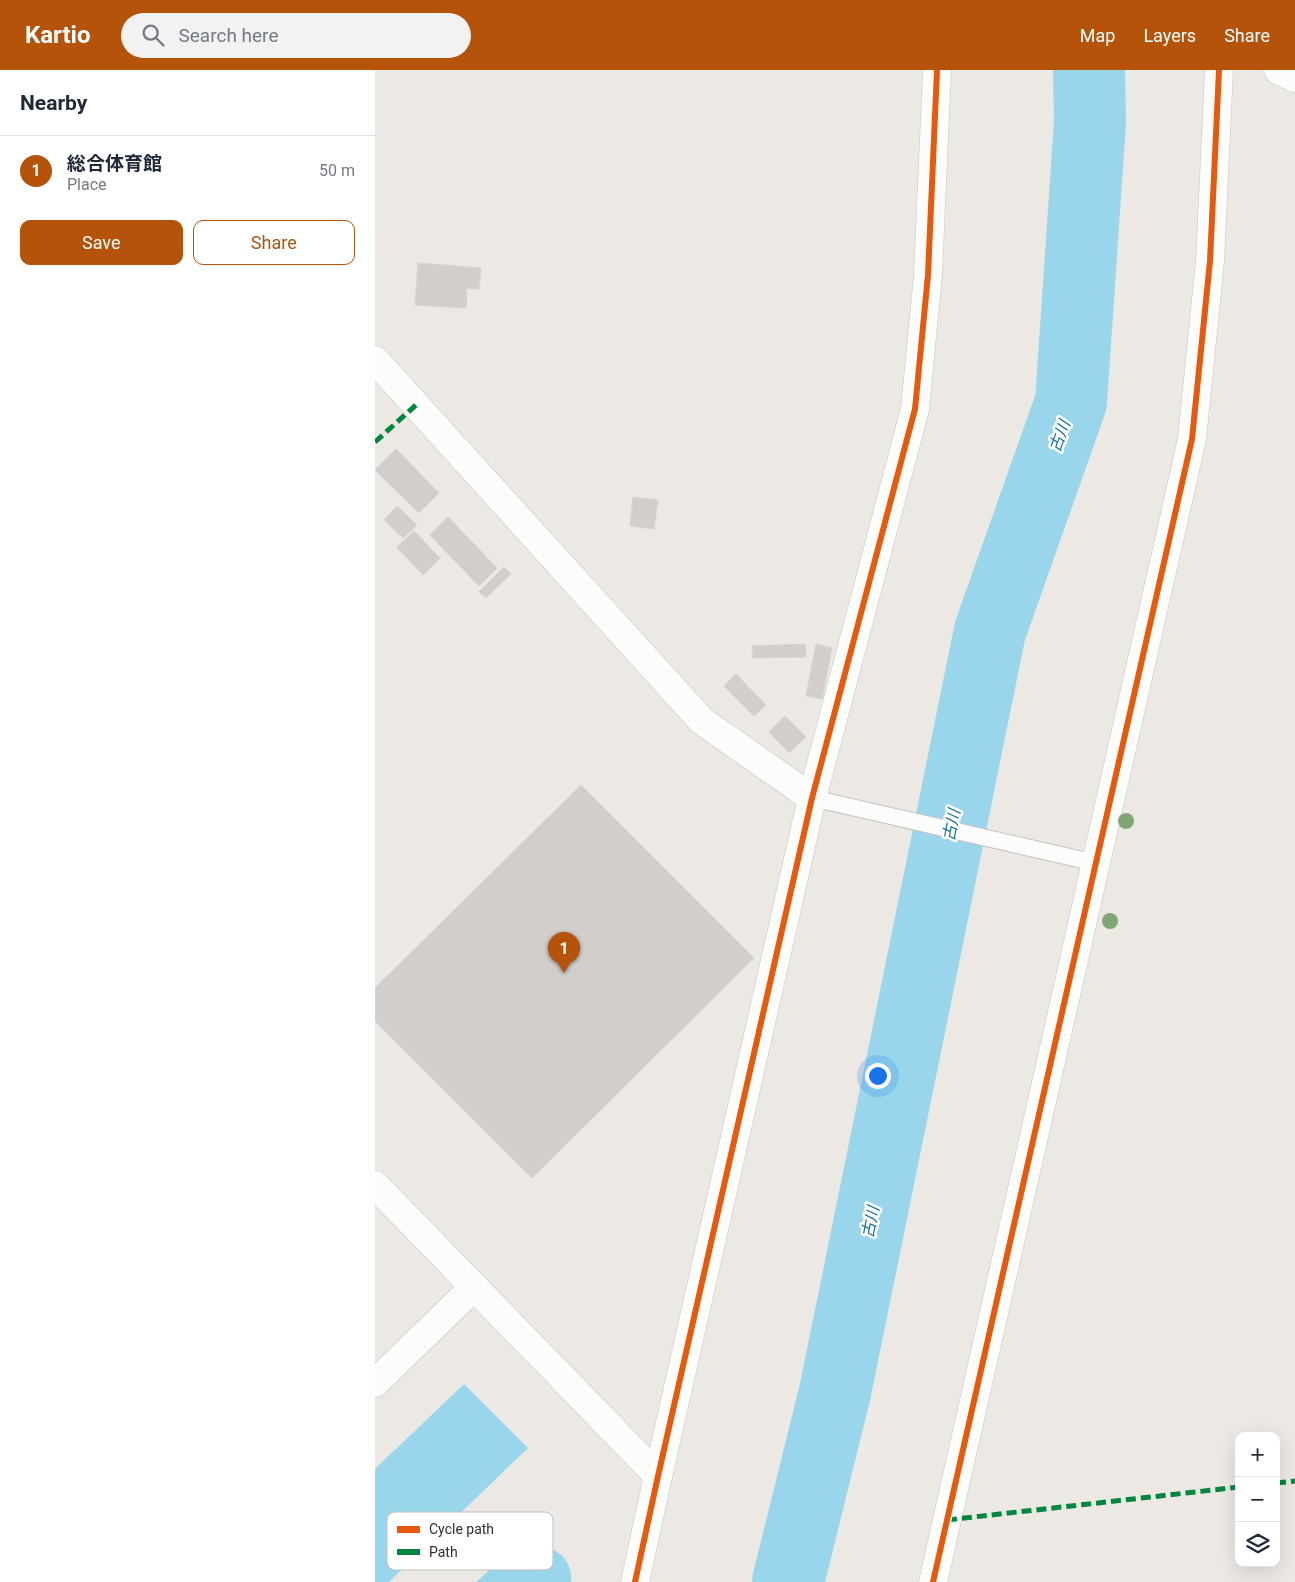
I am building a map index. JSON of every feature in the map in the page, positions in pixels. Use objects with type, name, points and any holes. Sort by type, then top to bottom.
[{"type":"street","points":[[635,1582],[812,798],[915,408],[928,275],[937,70]]},
{"type":"street","points":[[933,1582],[1092,862],[1192,439],[1210,261],[1219,70]]},
{"type":"street","points":[[1278,70],[1295,78]]},
{"type":"street","points":[[375,360],[702,721],[812,798]]},
{"type":"street","points":[[375,1185],[658,1476]]},
{"type":"street","points":[[375,1383],[474,1287]]},
{"type":"lane","points":[[812,798],[1092,862]]},
{"type":"water","points":[[464,1384],[528,1448],[462,1512],[387,1512],[387,1570],[401,1570],[389,1582],[375,1582],[375,1469]]},
{"type":"water","points":[[553,1550],[565,1560],[571,1574],[571,1582],[476,1582],[490,1570],[553,1570]]},
{"type":"building","points":[[418,263],[481,268],[479,289],[467,288],[466,308],[415,305]]},
{"type":"building","points":[[396,449],[439,493],[419,513],[375,470]]},
{"type":"building","points":[[633,497],[658,500],[654,529],[630,526]]},
{"type":"building","points":[[397,506],[417,525],[403,538],[384,520]]},
{"type":"building","points":[[448,517],[497,568],[479,586],[430,535]]},
{"type":"building","points":[[414,531],[440,558],[423,575],[397,547]]},
{"type":"building","points":[[504,567],[511,574],[486,598],[479,592]]},
{"type":"building","points":[[805,644],[806,657],[753,658],[752,646]]},
{"type":"building","points":[[816,644],[832,648],[822,699],[806,696]]},
{"type":"building","points":[[736,674],[766,705],[754,716],[724,686]]},
{"type":"building","points":[[785,716],[806,737],[789,753],[769,732]]},
{"type":"building","points":[[581,785],[754,958],[532,1178],[375,1021],[375,988]]},
{"type":"waterway","name":"古川","points":[[788,1582],[835,1392],[990,631],[1071,402],[1090,122],[1089,70]]},
{"type":"marked path","points":[[375,442],[416,405]]},
{"type":"marked path","points":[[1280,1483],[1295,1481]]},
{"type":"marked path","points":[[947,1520],[1235,1487]]},
{"type":"cycle path","points":[[635,1582],[812,798],[915,409],[928,275],[937,70]]},
{"type":"cycle path","points":[[933,1582],[1192,439],[1210,261],[1219,70]]},
{"type":"place","name":"総合体育館","points":[[564,973]]}]
